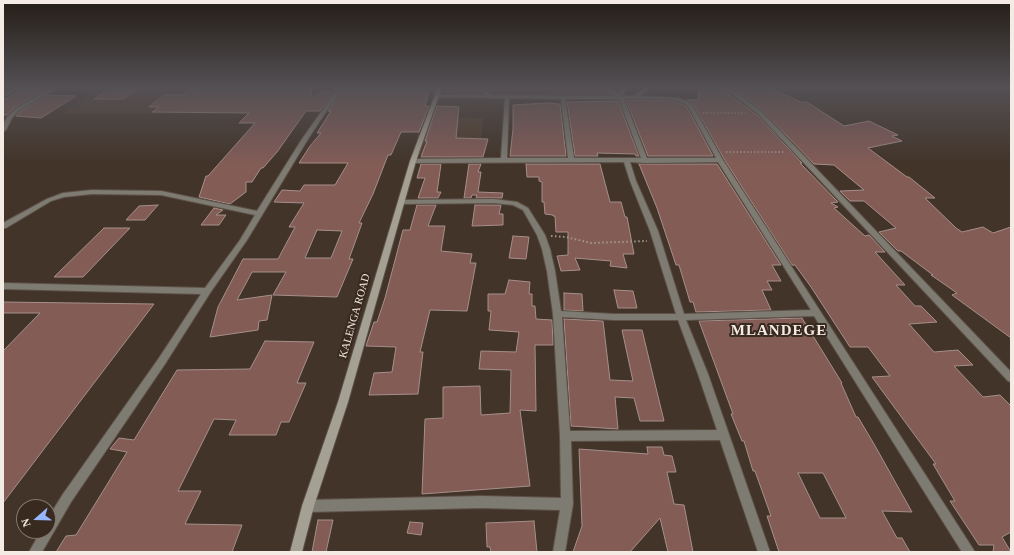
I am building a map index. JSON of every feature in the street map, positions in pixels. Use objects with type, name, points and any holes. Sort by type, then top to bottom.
[{"type":"main road","name":"KALENGA ROAD","points":[[296,552],[308,506],[343,402],[413,161],[431,113]]},
{"type":"street","points":[[3,118],[13,113]]},
{"type":"street","points":[[3,130],[13,113]]},
{"type":"street","points":[[56,517],[67,498],[243,240],[322,113]]},
{"type":"street","points":[[504,161],[506,113]]},
{"type":"street","points":[[565,113],[571,160]]},
{"type":"street","points":[[627,113],[645,161]]},
{"type":"street","points":[[694,113],[720,160],[969,552]]},
{"type":"street","points":[[760,113],[1011,378]]},
{"type":"street","points":[[413,161],[720,160]]},
{"type":"street","points":[[627,161],[633,181],[657,241],[681,316],[703,374],[764,552]]},
{"type":"street","points":[[3,226],[49,200],[63,195],[92,192],[162,193],[260,214]]},
{"type":"street","points":[[401,202],[515,202],[526,209],[541,235],[551,271],[557,314],[565,436],[567,504],[559,552]]},
{"type":"street","points":[[3,286],[207,291]]},
{"type":"street","points":[[557,314],[614,317],[816,313]]},
{"type":"street","points":[[565,436],[724,435]]},
{"type":"street","points":[[308,506],[481,502],[567,504]]},
{"type":"street","points":[[35,552],[43,539]]},
{"type":"path","points":[[694,113],[760,113]]},
{"type":"path","points":[[715,152],[797,152]]},
{"type":"path","points":[[541,235],[566,237],[590,243],[657,241]]},
{"type":"shaded area","points":[[64,113],[236,113],[236,113],[62,114]]},
{"type":"shaded area","points":[[423,117],[483,118],[480,155],[413,155]]},
{"type":"building","points":[[3,113],[9,113],[7,115],[3,115]]},
{"type":"building","points":[[19,113],[49,113],[41,118],[16,116]]},
{"type":"building","points":[[239,113],[305,113],[277,152],[263,168],[261,168],[252,182],[246,182],[246,192],[230,204],[199,197],[206,176],[208,176],[255,123],[239,123],[249,113]]},
{"type":"building","points":[[330,113],[426,113],[419,132],[401,132],[391,155],[388,155],[373,194],[359,223],[362,223],[349,259],[353,259],[337,297],[273,295],[286,272],[252,272],[237,300],[272,295],[267,320],[259,321],[258,330],[210,337],[218,307],[243,259],[278,259],[295,227],[289,227],[304,203],[274,202],[282,190],[300,191],[304,185],[335,185],[348,163],[299,163],[321,133],[317,133]],"holes":[[[317,230],[342,231],[331,258],[305,258]]]},
{"type":"building","points":[[435,113],[458,113],[456,138],[488,139],[483,157],[421,157],[427,141],[425,141]]},
{"type":"building","points":[[513,113],[561,113],[566,156],[510,156]]},
{"type":"building","points":[[569,113],[623,113],[639,156],[636,156],[635,154],[597,153],[598,156],[575,156]]},
{"type":"building","points":[[631,113],[690,113],[713,156],[648,156]]},
{"type":"building","points":[[698,113],[754,113],[838,202],[831,203],[838,207],[834,208],[865,236],[869,235],[885,252],[875,252],[905,285],[896,285],[915,306],[921,306],[937,322],[909,324],[934,352],[958,350],[973,365],[954,366],[983,397],[1000,395],[1011,406],[1011,532],[1002,537],[1011,552],[993,552],[994,545],[979,545],[950,501],[955,501],[933,464],[936,464],[872,377],[890,376],[868,347],[850,347],[811,287],[795,265],[792,265],[724,159]]},
{"type":"building","points":[[765,113],[824,113],[844,126],[869,121],[898,135],[892,136],[902,141],[868,148],[909,177],[935,198],[925,198],[956,228],[962,232],[983,227],[993,233],[1011,227],[1011,338],[952,295],[957,293],[901,251],[898,251],[879,232],[896,228],[864,201],[850,201],[840,191],[864,190],[834,165],[814,164]]},
{"type":"building","points":[[421,164],[441,164],[437,192],[441,192],[438,198],[418,198],[425,178],[417,178]]},
{"type":"building","points":[[469,164],[481,164],[478,172],[481,172],[478,192],[503,193],[502,198],[476,198],[477,195],[472,195],[471,198],[464,198]]},
{"type":"building","points":[[526,164],[600,164],[610,202],[621,202],[625,217],[627,217],[634,254],[623,254],[627,268],[610,266],[611,261],[575,258],[580,270],[561,271],[557,256],[568,255],[568,232],[556,232],[555,216],[545,214],[544,202],[542,202],[542,182],[539,181],[539,177],[527,177]]},
{"type":"building","points":[[639,164],[717,164],[781,265],[772,265],[781,281],[767,281],[772,290],[762,290],[771,310],[696,312],[693,302],[690,302],[679,265],[676,265],[657,208]]},
{"type":"building","points":[[158,205],[145,220],[126,220],[139,206]]},
{"type":"building","points":[[417,205],[436,205],[428,226],[445,226],[441,251],[472,254],[470,263],[476,263],[467,311],[430,310],[420,352],[423,352],[418,394],[369,395],[374,373],[392,372],[396,347],[366,346],[374,322],[377,322],[385,298],[403,230],[410,230]]},
{"type":"building","points":[[475,205],[501,205],[499,214],[503,214],[503,225],[472,226]]},
{"type":"building","points":[[214,208],[223,210],[216,215],[226,215],[219,225],[201,225]]},
{"type":"building","points":[[104,228],[130,228],[83,277],[54,277]]},
{"type":"building","points":[[513,236],[529,237],[526,259],[509,258]]},
{"type":"building","points":[[509,280],[530,282],[529,294],[532,294],[532,306],[535,306],[536,319],[552,320],[553,345],[535,345],[536,411],[520,410],[530,486],[422,494],[425,419],[443,418],[443,387],[480,386],[481,415],[510,413],[511,370],[479,369],[481,351],[516,352],[519,332],[489,330],[491,311],[488,311],[488,294],[505,294]]},
{"type":"building","points":[[614,290],[633,291],[637,308],[618,308]]},
{"type":"building","points":[[564,293],[582,294],[583,311],[564,310]]},
{"type":"building","points":[[3,302],[154,304],[3,503],[3,351],[40,313],[3,313]]},
{"type":"building","points":[[802,318],[842,383],[856,417],[858,417],[874,444],[912,512],[882,511],[897,538],[902,538],[910,552],[779,552],[767,516],[771,516],[755,471],[753,471],[744,441],[742,441],[731,414],[733,414],[699,321]],"holes":[[[798,473],[823,473],[846,518],[820,518]]]},
{"type":"building","points":[[564,319],[603,321],[610,380],[633,381],[622,330],[642,330],[664,421],[640,421],[634,398],[615,397],[618,429],[571,426]]},
{"type":"building","points":[[265,341],[314,342],[297,383],[306,383],[289,422],[281,422],[276,435],[229,435],[236,420],[214,419],[178,491],[201,491],[185,524],[242,525],[232,552],[56,552],[66,536],[76,535],[127,452],[110,449],[119,438],[134,440],[177,370],[250,369]]},
{"type":"building","points":[[647,447],[662,447],[664,455],[672,456],[676,472],[667,472],[674,504],[684,505],[693,552],[668,552],[660,518],[630,552],[573,552],[582,526],[579,449],[648,454]]},
{"type":"building","points":[[318,520],[333,520],[326,552],[312,552]]},
{"type":"building","points":[[534,521],[537,552],[491,552],[490,547],[487,547],[486,523]]},
{"type":"building","points":[[410,522],[423,523],[421,535],[407,533]]},
{"type":"district","name":"MLANDEGE","points":[[779,331]]}]
